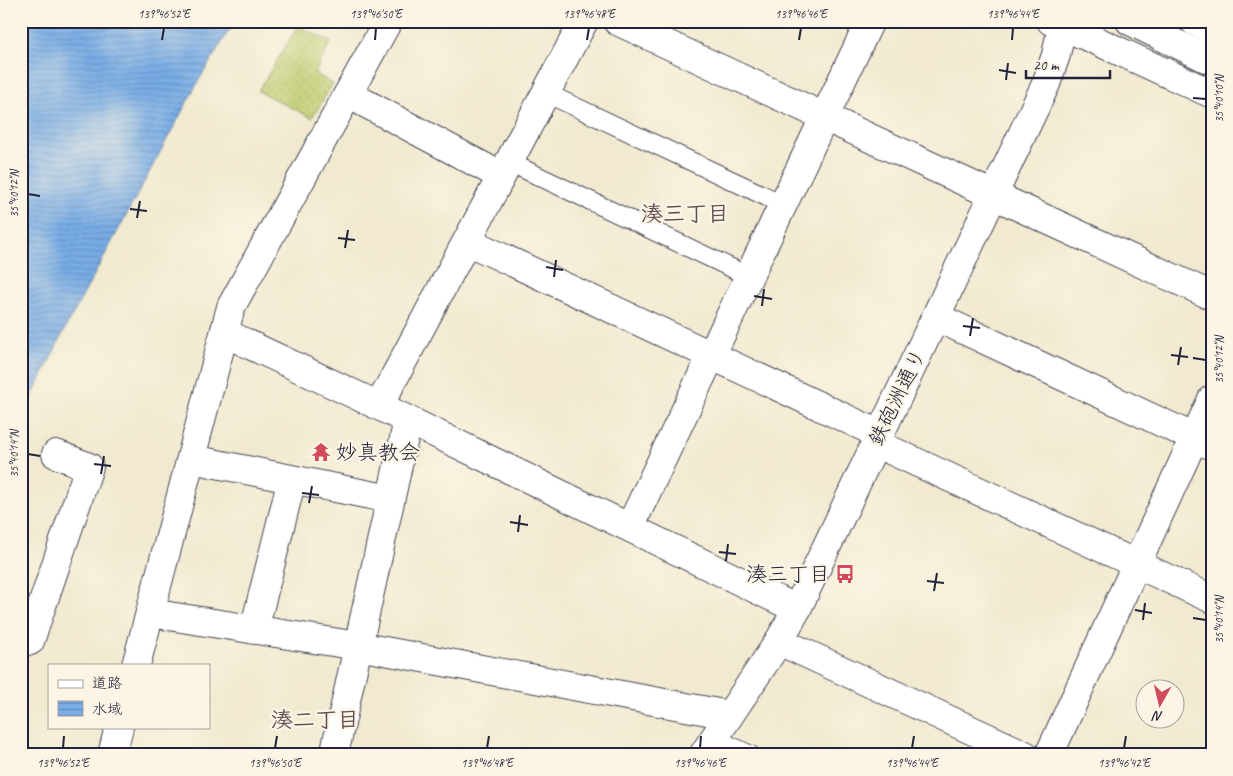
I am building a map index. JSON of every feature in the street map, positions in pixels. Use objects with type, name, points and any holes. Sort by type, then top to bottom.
[{"type":"street","points":[[136,664],[231,307],[388,21]]},
{"type":"street","points":[[379,406],[584,21]]},
{"type":"street","points":[[617,21],[1212,296]]},
{"type":"street","points":[[630,527],[870,21]]},
{"type":"street","points":[[1130,21],[1212,61]]},
{"type":"street","points":[[1194,21],[1212,30]]},
{"type":"street","points":[[1058,22],[1212,94]]},
{"type":"street","name":"鉄砲洲通り","points":[[709,746],[779,641],[797,609],[1046,84],[1056,55],[1058,22]]},
{"type":"street","points":[[348,94],[505,169]]},
{"type":"street","points":[[467,240],[711,355],[877,438],[1212,599]]},
{"type":"street","points":[[936,317],[1203,441]]},
{"type":"street","points":[[225,333],[797,609]]},
{"type":"street","points":[[1049,755],[1136,564],[1203,441],[1212,398]]},
{"type":"street","points":[[334,755],[408,420]]},
{"type":"street","points":[[21,638],[30,641],[89,467],[56,454]]},
{"type":"street","points":[[192,458],[390,499]]},
{"type":"street","points":[[254,630],[292,479]]},
{"type":"street","points":[[150,613],[358,646],[729,715]]},
{"type":"street","points":[[779,641],[1025,755]]},
{"type":"street","points":[[112,755],[119,728]]},
{"type":"lane","points":[[546,93],[782,204]]},
{"type":"lane","points":[[505,169],[748,276]]},
{"type":"lane","points":[[709,746],[751,755]]},
{"type":"green space","points":[[298,26],[331,42],[315,73],[333,84],[312,118],[258,91]]},
{"type":"water","points":[[21,21],[235,21],[199,80],[65,329],[21,419]]},
{"type":"place","name":"妙真教会","points":[[321,452]]},
{"type":"place","name":"湊三丁目","points":[[845,574]]},
{"type":"district","name":"湊三丁目","points":[[685,213]]},
{"type":"district","name":"湊二丁目","points":[[315,719]]}]
